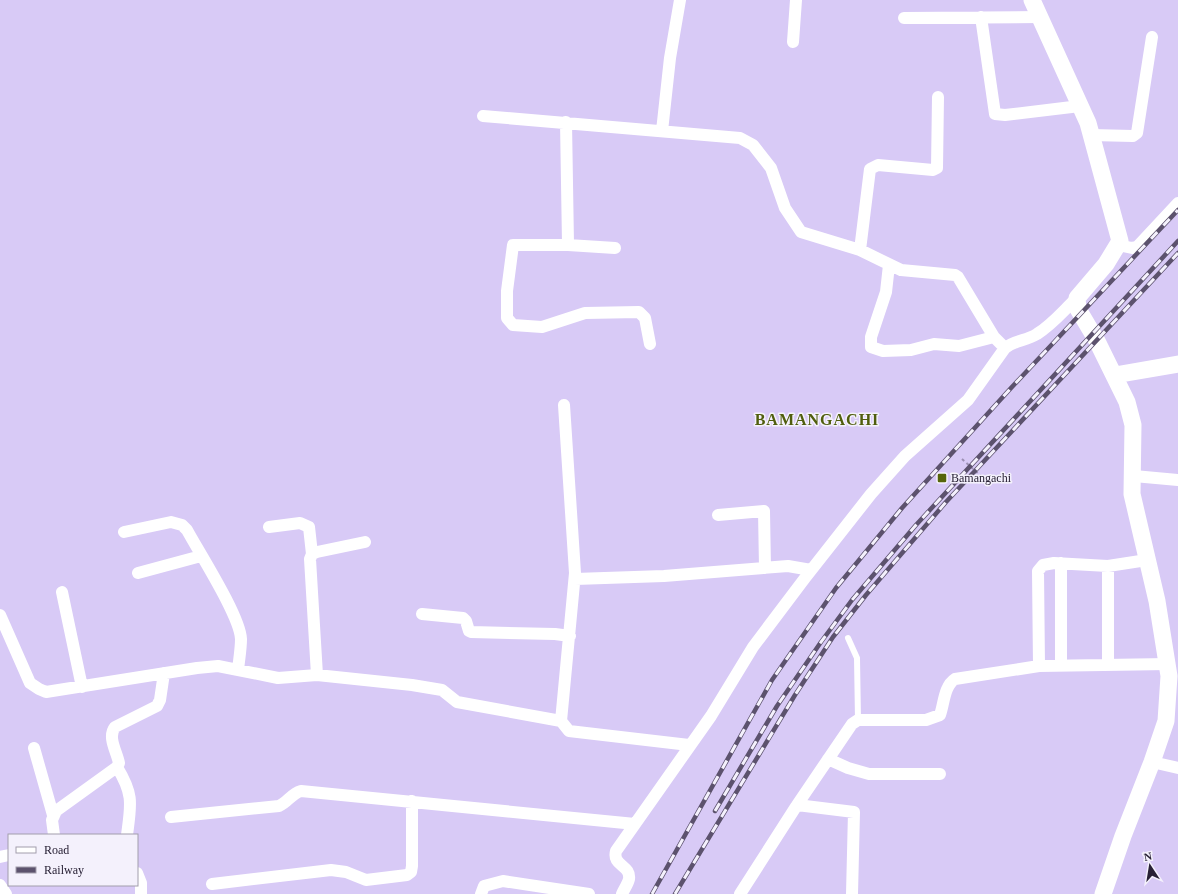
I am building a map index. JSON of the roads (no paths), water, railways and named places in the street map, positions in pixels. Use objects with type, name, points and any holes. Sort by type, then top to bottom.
[{"type":"street","points":[[662,131],[670,58],[680,0]]},
{"type":"street","points":[[793,42],[796,0]]},
{"type":"street","points":[[622,894],[629,880],[626,869],[619,864],[615,856],[616,851],[711,716],[753,646],[871,494],[905,456],[968,400],[1005,348],[1012,343],[1029,338],[1042,331],[1077,298],[1106,264],[1120,241],[1091,135],[1080,106],[1032,0]]},
{"type":"street","points":[[982,17],[995,114],[1005,115],[1080,106]]},
{"type":"street","points":[[904,18],[1039,17]]},
{"type":"street","points":[[1091,135],[1133,136],[1137,133],[1152,37]]},
{"type":"street","points":[[860,250],[870,169],[878,165],[933,170],[936,168],[938,97]]},
{"type":"street","points":[[483,116],[732,136],[748,141],[771,168],[785,208],[801,232],[860,250],[901,270],[955,275],[994,337],[1005,348]]},
{"type":"street","points":[[566,122],[568,245]]},
{"type":"street","points":[[1118,245],[1132,248],[1137,247],[1178,203]]},
{"type":"street","points":[[615,248],[568,245],[513,245],[507,291],[507,318],[513,325],[542,327],[585,313],[634,311],[639,312],[645,318],[650,344]]},
{"type":"street","points":[[890,265],[886,292],[871,337],[871,347],[883,352],[912,350],[934,344],[960,346],[994,337]]},
{"type":"street","points":[[1077,298],[1078,310],[1115,375],[1127,402],[1133,426],[1134,476],[1132,494],[1157,601],[1168,664],[1166,721],[1152,762],[1122,836],[1103,894]]},
{"type":"street","points":[[1115,375],[1178,364]]},
{"type":"street","points":[[564,405],[575,578],[561,721],[569,731],[690,745]]},
{"type":"street","points":[[1134,476],[1178,480]]},
{"type":"street","points":[[718,515],[764,511],[765,568]]},
{"type":"street","points":[[124,532],[176,523],[187,530],[232,613],[239,630],[241,640],[238,670]]},
{"type":"street","points":[[269,527],[300,523],[309,527],[312,554],[310,558],[317,675]]},
{"type":"street","points":[[312,554],[365,542]]},
{"type":"street","points":[[138,573],[201,556]]},
{"type":"street","points":[[1039,666],[1038,572],[1043,565],[1061,563],[1108,566],[1147,560]]},
{"type":"street","points":[[1061,563],[1061,665]]},
{"type":"street","points":[[575,578],[664,576],[788,566],[811,570]]},
{"type":"street","points":[[1108,566],[1108,664]]},
{"type":"street","points":[[62,592],[82,687]]},
{"type":"street","points":[[422,614],[462,618],[466,621],[467,629],[472,632],[555,634],[570,636]]},
{"type":"street","points":[[0,615],[30,683],[39,690],[46,692],[218,666],[255,675],[278,678],[317,675],[440,690],[446,692],[457,702],[561,721]]},
{"type":"street","points":[[740,894],[796,805],[852,724],[858,720],[926,720],[936,718],[940,715],[950,682],[955,679],[1039,666],[1168,664]]},
{"type":"street","points":[[127,834],[130,797],[127,783],[118,767],[119,763],[111,737],[111,731],[115,727],[157,706],[160,700],[164,673]]},
{"type":"street","points":[[34,748],[53,815],[52,820],[54,834]]},
{"type":"street","points":[[828,759],[848,768],[869,774],[940,774]]},
{"type":"street","points":[[1152,762],[1178,768]]},
{"type":"street","points":[[53,815],[118,767]]},
{"type":"street","points":[[171,817],[279,806],[284,804],[294,793],[301,791],[634,824]]},
{"type":"street","points":[[212,884],[331,870],[346,872],[366,880],[407,875],[412,866],[412,801]]},
{"type":"street","points":[[796,805],[854,812],[852,894]]},
{"type":"street","points":[[138,876],[141,883],[141,894]]},
{"type":"street","points":[[481,894],[484,886],[503,881],[589,894]]},
{"type":"street","points":[[0,885],[6,894]]},
{"type":"lane","points":[[848,638],[857,658],[858,720]]},
{"type":"railway","points":[[652,894],[772,680],[836,588],[902,508],[1011,388],[1178,210]]},
{"type":"railway","points":[[715,811],[777,706],[852,600],[916,525],[1178,241]]},
{"type":"railway","points":[[675,894],[795,695],[833,637],[866,595],[946,502],[1178,253]]},
{"type":"place","name":"Bamangachi","points":[[942,478]]},
{"type":"district","name":"BAMANGACHI","points":[[817,419]]}]
